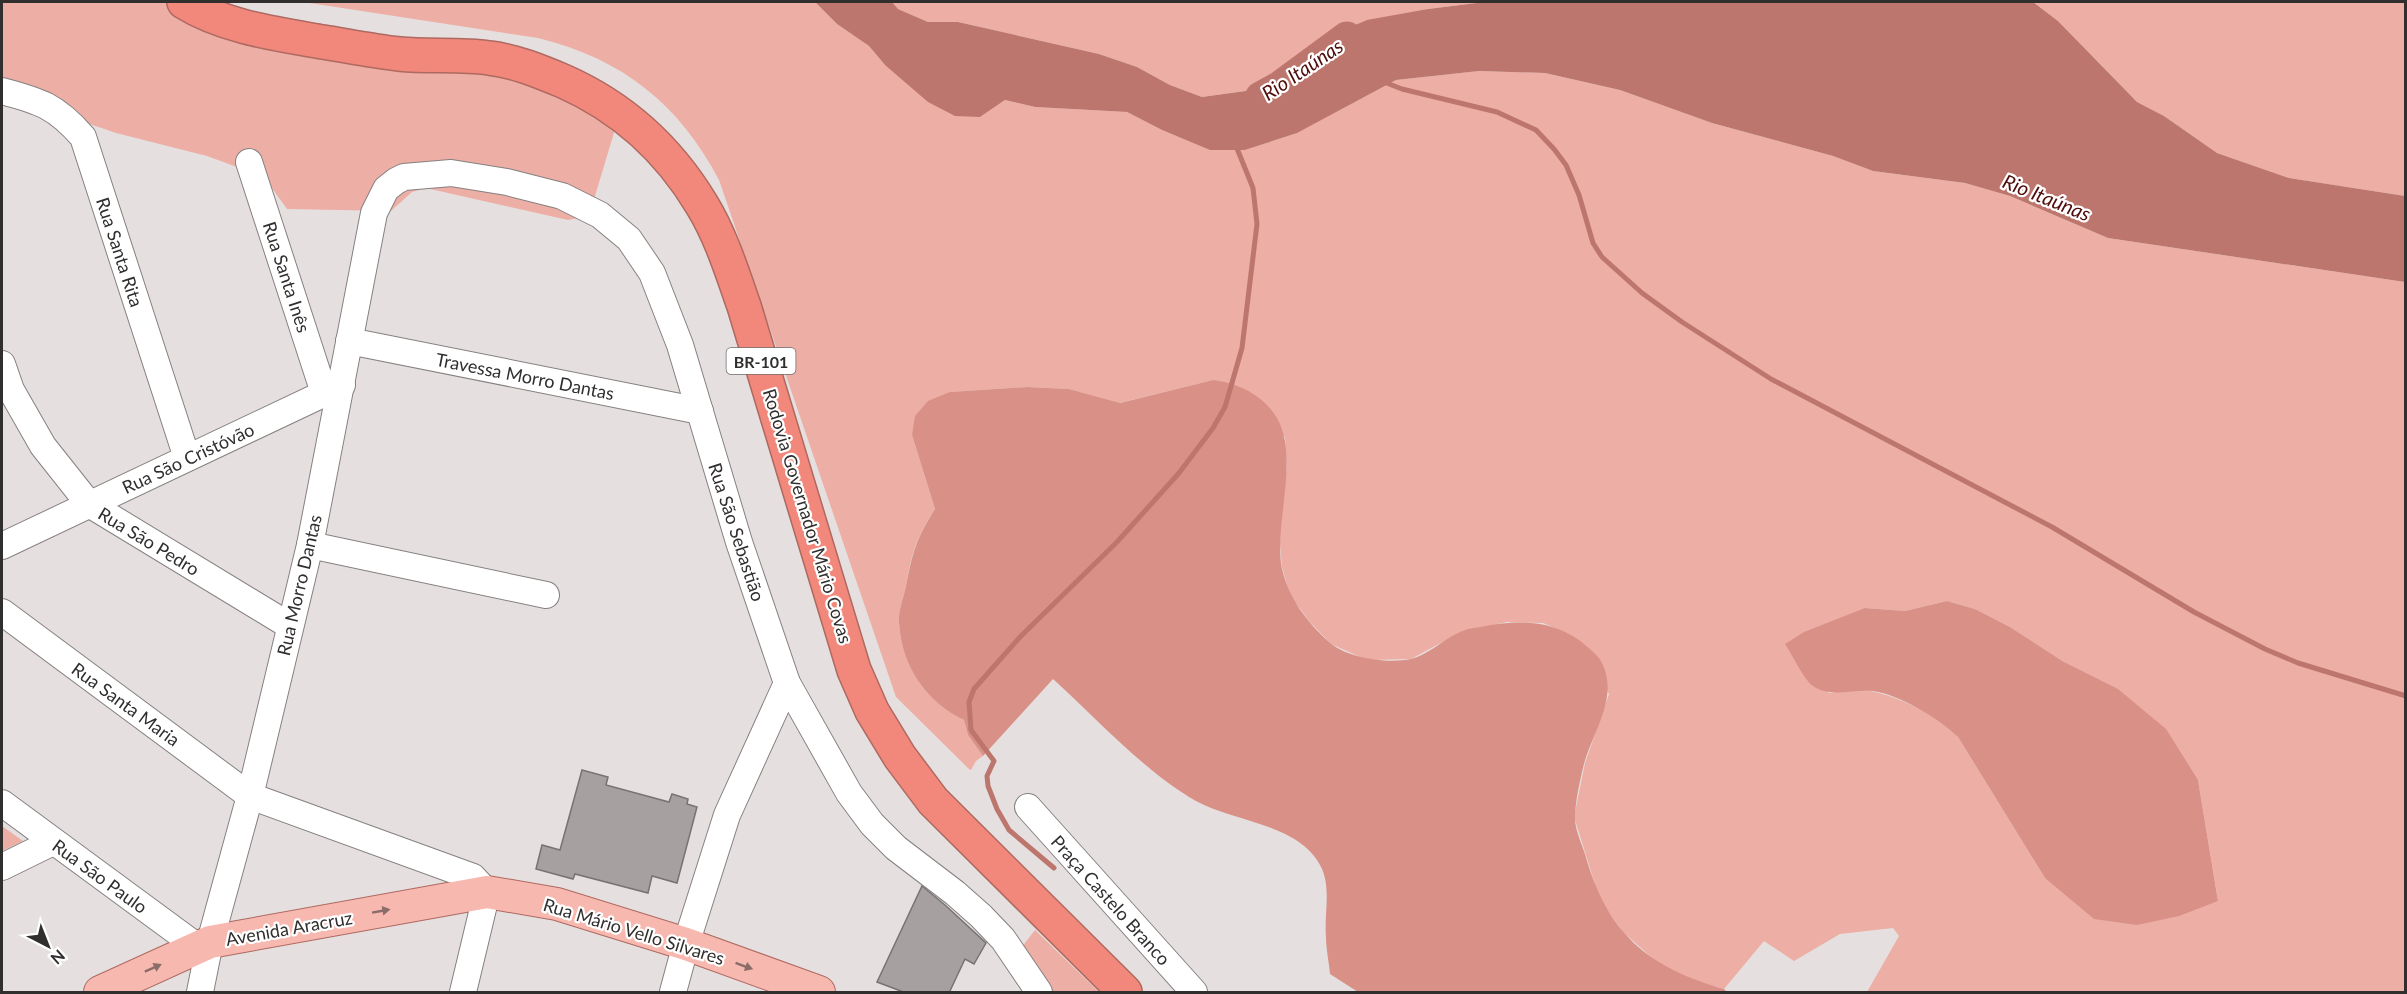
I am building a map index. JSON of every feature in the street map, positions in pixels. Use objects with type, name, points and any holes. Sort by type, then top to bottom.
[{"type":"highway","name":"Rodovia Governador Mário Covas","points":[[184,2],[238,25],[288,36],[400,54],[490,58],[534,68],[592,94],[634,124],[674,164],[703,207],[725,253],[744,306],[854,670],[872,711],[900,757],[933,801],[1125,993]]},
{"type":"main road","name":"Rua Mário Vello Silvares","points":[[487,892],[557,904],[686,944],[819,993]]},
{"type":"main road","name":"Avenida Aracruz","points":[[100,993],[204,945],[487,892]]},
{"type":"street","name":"Rua Santa Rita","points":[[2,91],[40,101],[53,108],[83,137],[187,458]]},
{"type":"street","name":"Rua Santa Inês","points":[[249,162],[333,389]]},
{"type":"street","name":"Rua São Sebastião","points":[[396,181],[404,177],[451,173],[507,182],[562,196],[600,215],[629,239],[652,273],[680,345],[739,543],[787,683],[849,793],[872,824],[896,848],[956,893],[1004,939],[1039,993]]},
{"type":"street","name":"Rua Morro Dantas","points":[[200,993],[204,945],[249,796],[310,545],[333,389],[349,341],[374,213],[386,189],[396,181]]},
{"type":"street","name":"Travessa Morro Dantas","points":[[349,341],[700,411]]},
{"type":"street","name":"Rua São Pedro","points":[[2,364],[11,390],[43,446],[89,504],[290,626]]},
{"type":"street","name":"Rua São Cristóvão","points":[[2,546],[333,389]]},
{"type":"street","points":[[310,545],[546,595]]},
{"type":"street","name":"Rua Santa Maria","points":[[2,612],[249,796]]},
{"type":"street","points":[[673,993],[686,944],[727,816],[787,683]]},
{"type":"street","name":"Rua Mário Vello Silvares","points":[[249,796],[473,877],[487,892]]},
{"type":"street","name":"Rua São Paulo","points":[[2,803],[53,842],[204,945]]},
{"type":"street","name":"Praça Castelo Branco","points":[[1028,807],[1194,993]]},
{"type":"street","points":[[2,867],[53,842]]},
{"type":"street","points":[[463,993],[487,892]]},
{"type":"shaded area","points":[[2,2],[171,2],[464,63],[563,87],[616,126],[589,216],[568,220],[426,188],[412,192],[391,211],[287,209],[264,177],[207,156],[116,133],[2,94]]},
{"type":"shaded area","points":[[303,2],[815,2],[837,24],[869,46],[885,65],[980,117],[1005,100],[1035,107],[1127,112],[1162,130],[1211,150],[1245,150],[1296,133],[1396,80],[1479,71],[1545,73],[1620,90],[1712,123],[1833,156],[1873,171],[1965,183],[2010,196],[2108,238],[2405,282],[2405,992],[1867,992],[1899,936],[1893,928],[1840,934],[1794,961],[1764,941],[1724,989],[1694,981],[1660,965],[1623,932],[1600,900],[1574,817],[1585,763],[1609,694],[1569,634],[1543,623],[1507,622],[1463,631],[1411,659],[1367,660],[1331,644],[1309,621],[1290,595],[1282,567],[1279,533],[1287,465],[1285,437],[1213,380],[1119,403],[1069,389],[1027,387],[950,392],[912,435],[935,509],[923,528],[913,554],[899,613],[901,638],[910,667],[918,680],[938,703],[964,720],[968,735],[983,756],[976,761],[971,770],[969,769],[896,697],[719,180],[686,129],[667,107],[645,88],[597,58],[538,38]],"holes":[[[1947,601],[1975,609],[2010,627],[2064,662],[2198,780],[2218,900],[2045,878],[1958,737],[1949,729],[1919,709],[1886,695],[1863,690],[1828,693],[1865,608],[1905,611]]]},
{"type":"shaded area","points":[[892,2],[1485,2],[1428,9],[1330,36],[1305,70],[1253,90],[1202,97],[1170,85],[1137,67],[1099,54],[958,22],[928,22],[898,9]]},
{"type":"shaded area","points":[[2033,2],[2405,2],[2405,196],[2289,178],[2217,153],[2164,116],[2137,102],[2058,21]]},
{"type":"shaded area","points":[[1213,380],[1249,391],[1267,405],[1279,421],[1285,440],[1287,461],[1280,549],[1282,569],[1289,590],[1299,608],[1336,647],[1345,652],[1379,660],[1411,659],[1466,630],[1497,624],[1534,623],[1568,633],[1599,658],[1606,674],[1608,687],[1603,713],[1584,764],[1575,815],[1577,829],[1594,882],[1618,926],[1634,943],[1673,970],[1727,992],[1358,992],[1330,974],[1326,942],[1325,877],[1312,854],[1299,842],[1266,826],[1212,808],[1177,789],[1140,760],[1053,679],[983,756],[968,735],[964,720],[938,703],[927,692],[910,667],[901,638],[899,617],[916,546],[935,509],[912,435],[915,416],[928,401],[950,392],[1027,387],[1069,389],[1120,403]]},
{"type":"shaded area","points":[[1947,601],[1975,609],[2010,627],[2064,662],[2118,689],[2166,729],[2198,780],[2218,901],[2179,916],[2137,925],[2094,919],[2045,878],[1958,737],[1929,715],[1884,693],[1820,690],[1806,678],[1785,644],[1804,632],[1865,608],[1905,611]]},
{"type":"shaded area","points":[[2,826],[23,841],[2,851]]},
{"type":"shaded area","points":[[1035,930],[1099,992],[1049,992],[1021,948]]},
{"type":"water","points":[[815,2],[892,2],[898,9],[928,22],[958,22],[1099,54],[1137,67],[1170,85],[1202,97],[1253,90],[1305,70],[1330,36],[1367,20],[1485,2],[2033,2],[2058,21],[2137,102],[2164,116],[2217,153],[2289,178],[2405,196],[2405,282],[2108,238],[2010,196],[1965,183],[1873,171],[1833,156],[1712,123],[1620,90],[1545,73],[1479,71],[1396,80],[1297,133],[1245,150],[1210,150],[1127,112],[1035,107],[1005,100],[980,117],[955,116],[928,102],[885,65],[869,46],[837,24]]},
{"type":"building","points":[[582,770],[608,777],[606,785],[669,802],[672,794],[688,799],[687,804],[697,807],[677,883],[652,876],[648,893],[575,874],[573,879],[536,869],[542,845],[560,850]]},
{"type":"building","points":[[922,886],[986,943],[974,964],[965,959],[949,993],[906,993],[877,982]]},
{"type":"waterway","name":"Rio Itaúnas","points":[[1261,98],[1279,88],[1347,38]]},
{"type":"waterway","points":[[1384,82],[1402,89],[1497,112],[1536,130],[1566,165],[1579,195],[1593,243],[1602,257],[1642,293],[1682,322],[1771,379],[2052,527],[2194,612],[2265,649],[2298,663],[2406,696]]},
{"type":"waterway","points":[[1054,868],[1009,830],[997,809],[988,786],[987,776],[994,761],[971,730],[969,702],[974,689],[1020,637],[1117,542],[1179,473],[1213,428],[1225,407],[1242,348],[1257,224],[1253,188],[1236,146]]}]
